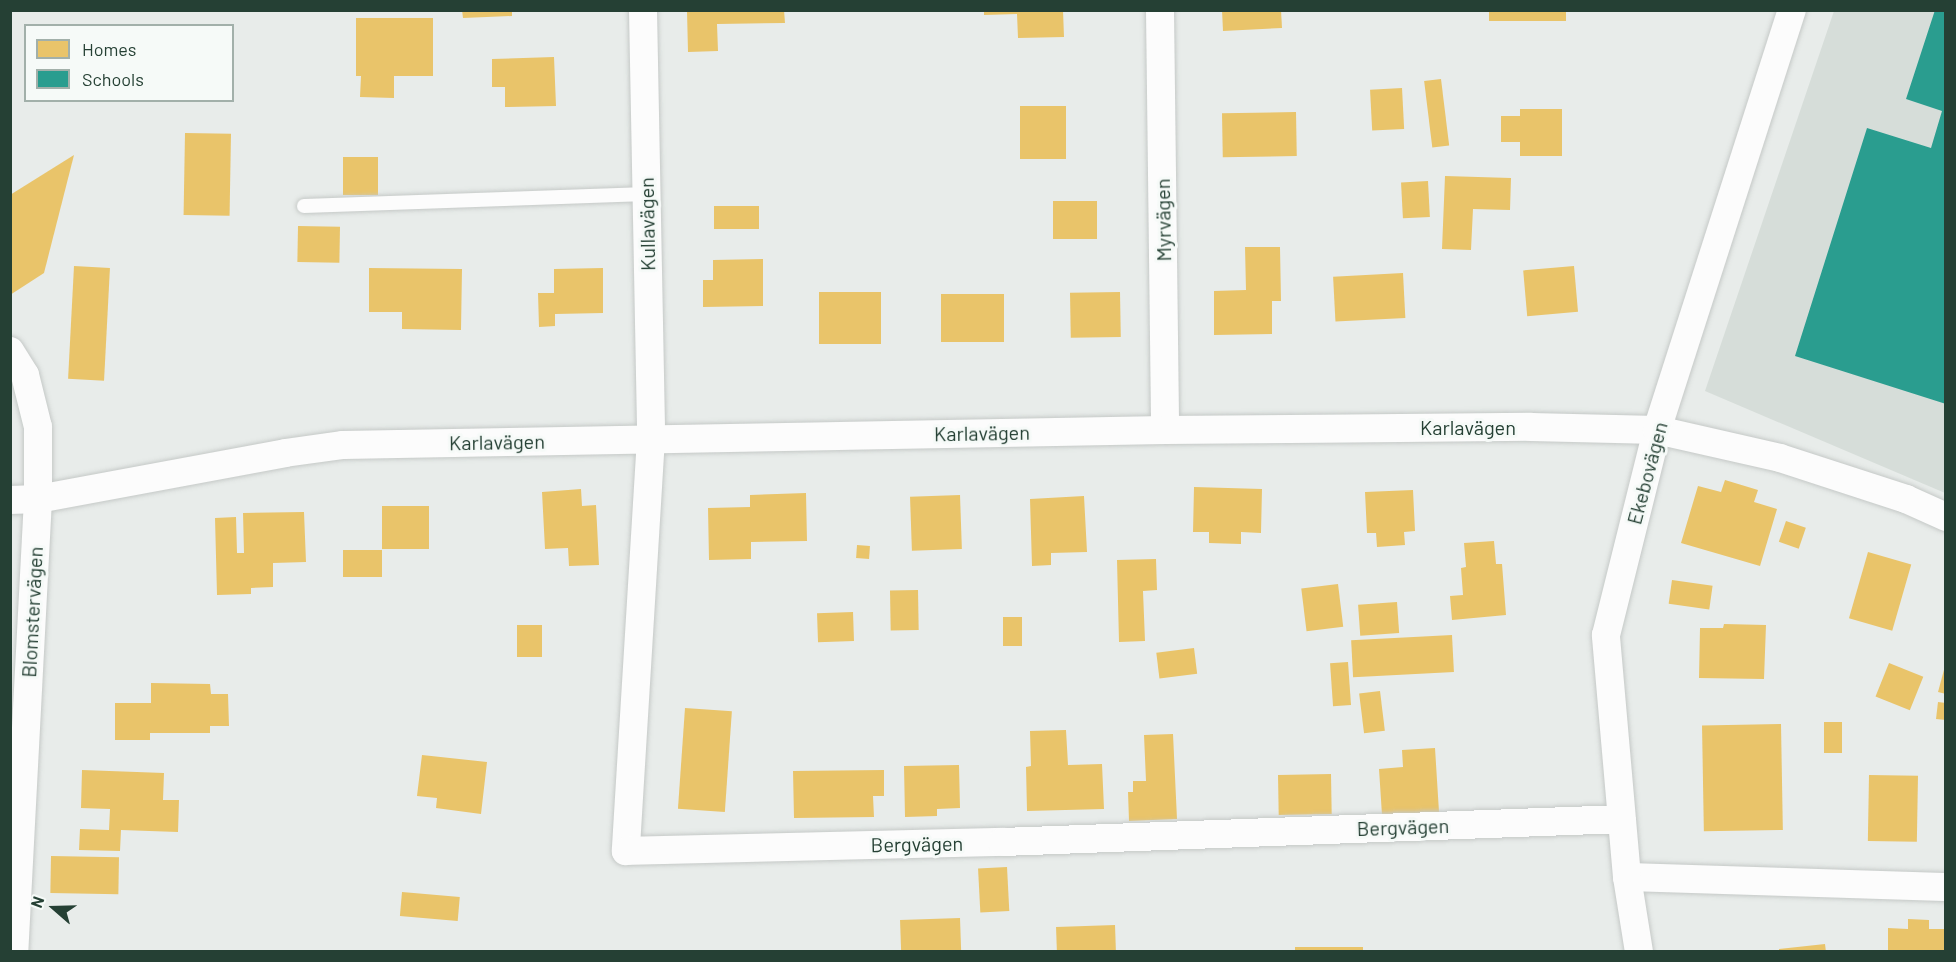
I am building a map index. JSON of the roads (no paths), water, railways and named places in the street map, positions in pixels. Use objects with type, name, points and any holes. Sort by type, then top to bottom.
[{"type":"street","name":"Kullavägen","points":[[643,10],[651,438]]},
{"type":"street","name":"Myrvägen","points":[[1161,10],[1165,430]]},
{"type":"street","name":"Ekebovägen","points":[[1639,951],[1627,877],[1606,635],[1657,430],[1792,10]]},
{"type":"street","name":"Blomstervägen","points":[[10,351],[25,375],[38,427],[24,500],[13,950]]},
{"type":"street","name":"Karlavägen","points":[[24,500],[285,453],[343,445],[1165,430],[1531,427],[1657,430],[1780,458],[1906,499],[1946,517]]},
{"type":"street","name":"Bergvägen","points":[[651,438],[626,851],[1002,843],[1622,819]]},
{"type":"street","points":[[1627,877],[1946,887]]},
{"type":"lane","points":[[304,206],[646,194]]}]
